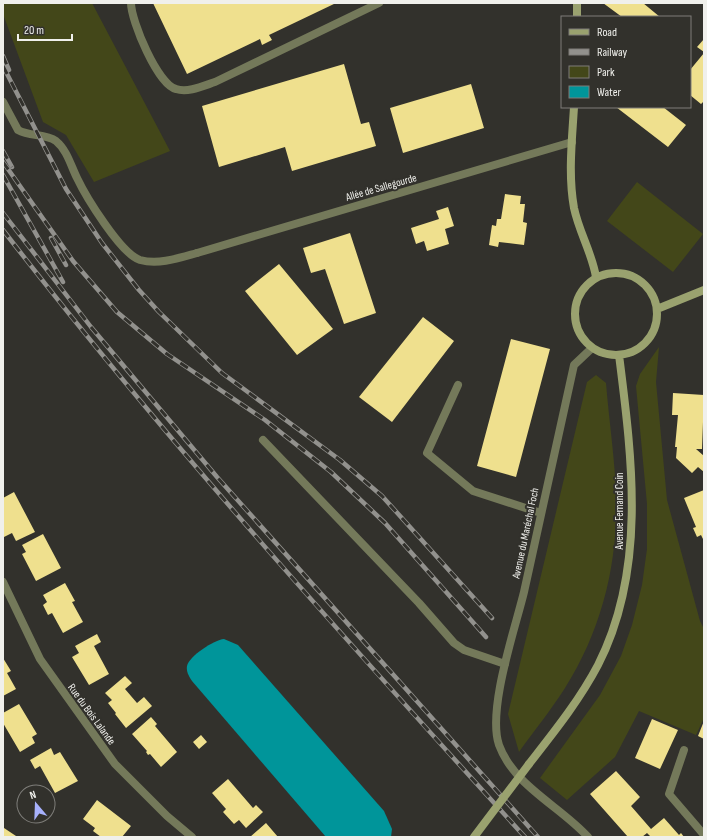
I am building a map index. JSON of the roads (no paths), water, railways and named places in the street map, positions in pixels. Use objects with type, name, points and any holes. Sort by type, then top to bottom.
[{"type":"main road","points":[[577,3],[577,16]]},
{"type":"main road","points":[[574,108],[572,142],[574,208],[593,259],[596,277]]},
{"type":"main road","points":[[609,273],[622,273],[635,277],[646,285],[654,296],[657,309],[657,322],[652,334],[644,345],[632,352],[619,355],[605,354],[592,348],[582,338],[576,326],[574,312],[578,298],[585,286],[596,277],[609,273]]},
{"type":"main road","points":[[657,309],[704,290]]},
{"type":"main road","name":"Avenue Fernand Coin","points":[[474,837],[569,713],[586,686],[608,642],[623,597],[630,557],[632,510],[629,445],[619,355]]},
{"type":"street","points":[[131,3],[131,10],[139,33],[166,84],[176,89],[190,90],[222,79],[379,3]]},
{"type":"street","name":"Allée de Sallegourde","points":[[3,102],[18,130],[28,134],[47,137],[55,141],[63,148],[78,180],[95,210],[112,234],[128,252],[138,259],[170,261],[572,142]]},
{"type":"street","name":"Avenue du Maréchal Foch","points":[[588,837],[576,823],[537,793],[517,774],[507,761],[499,745],[496,731],[496,716],[506,664],[574,365],[592,348]]},
{"type":"street","points":[[458,385],[427,453],[474,491],[541,513]]},
{"type":"street","points":[[263,440],[419,603],[454,643],[464,650],[506,664]]},
{"type":"street","name":"Rue du Bois Lalande","points":[[3,582],[40,659],[115,764],[167,816],[192,837]]},
{"type":"street","points":[[684,750],[668,794],[704,835]]},
{"type":"water","points":[[224,639],[238,645],[384,811],[392,829],[391,837],[326,837],[192,681],[187,670],[187,666],[192,658],[202,649],[214,642]]},
{"type":"railway","points":[[3,56],[9,70]]},
{"type":"railway","points":[[3,66],[66,189],[102,243],[139,290],[159,312],[222,373],[340,460],[382,496],[492,618]]},
{"type":"railway","points":[[3,151],[12,167]]},
{"type":"railway","points":[[3,162],[73,261],[117,312],[167,354],[265,420],[331,472],[385,523],[486,637]]},
{"type":"railway","points":[[3,175],[63,282]]},
{"type":"railway","points":[[3,213],[91,327],[217,477],[538,837]]},
{"type":"railway","points":[[3,230],[65,309],[192,463],[324,614],[525,837]]},
{"type":"railway","points":[[51,238],[66,265]]}]
